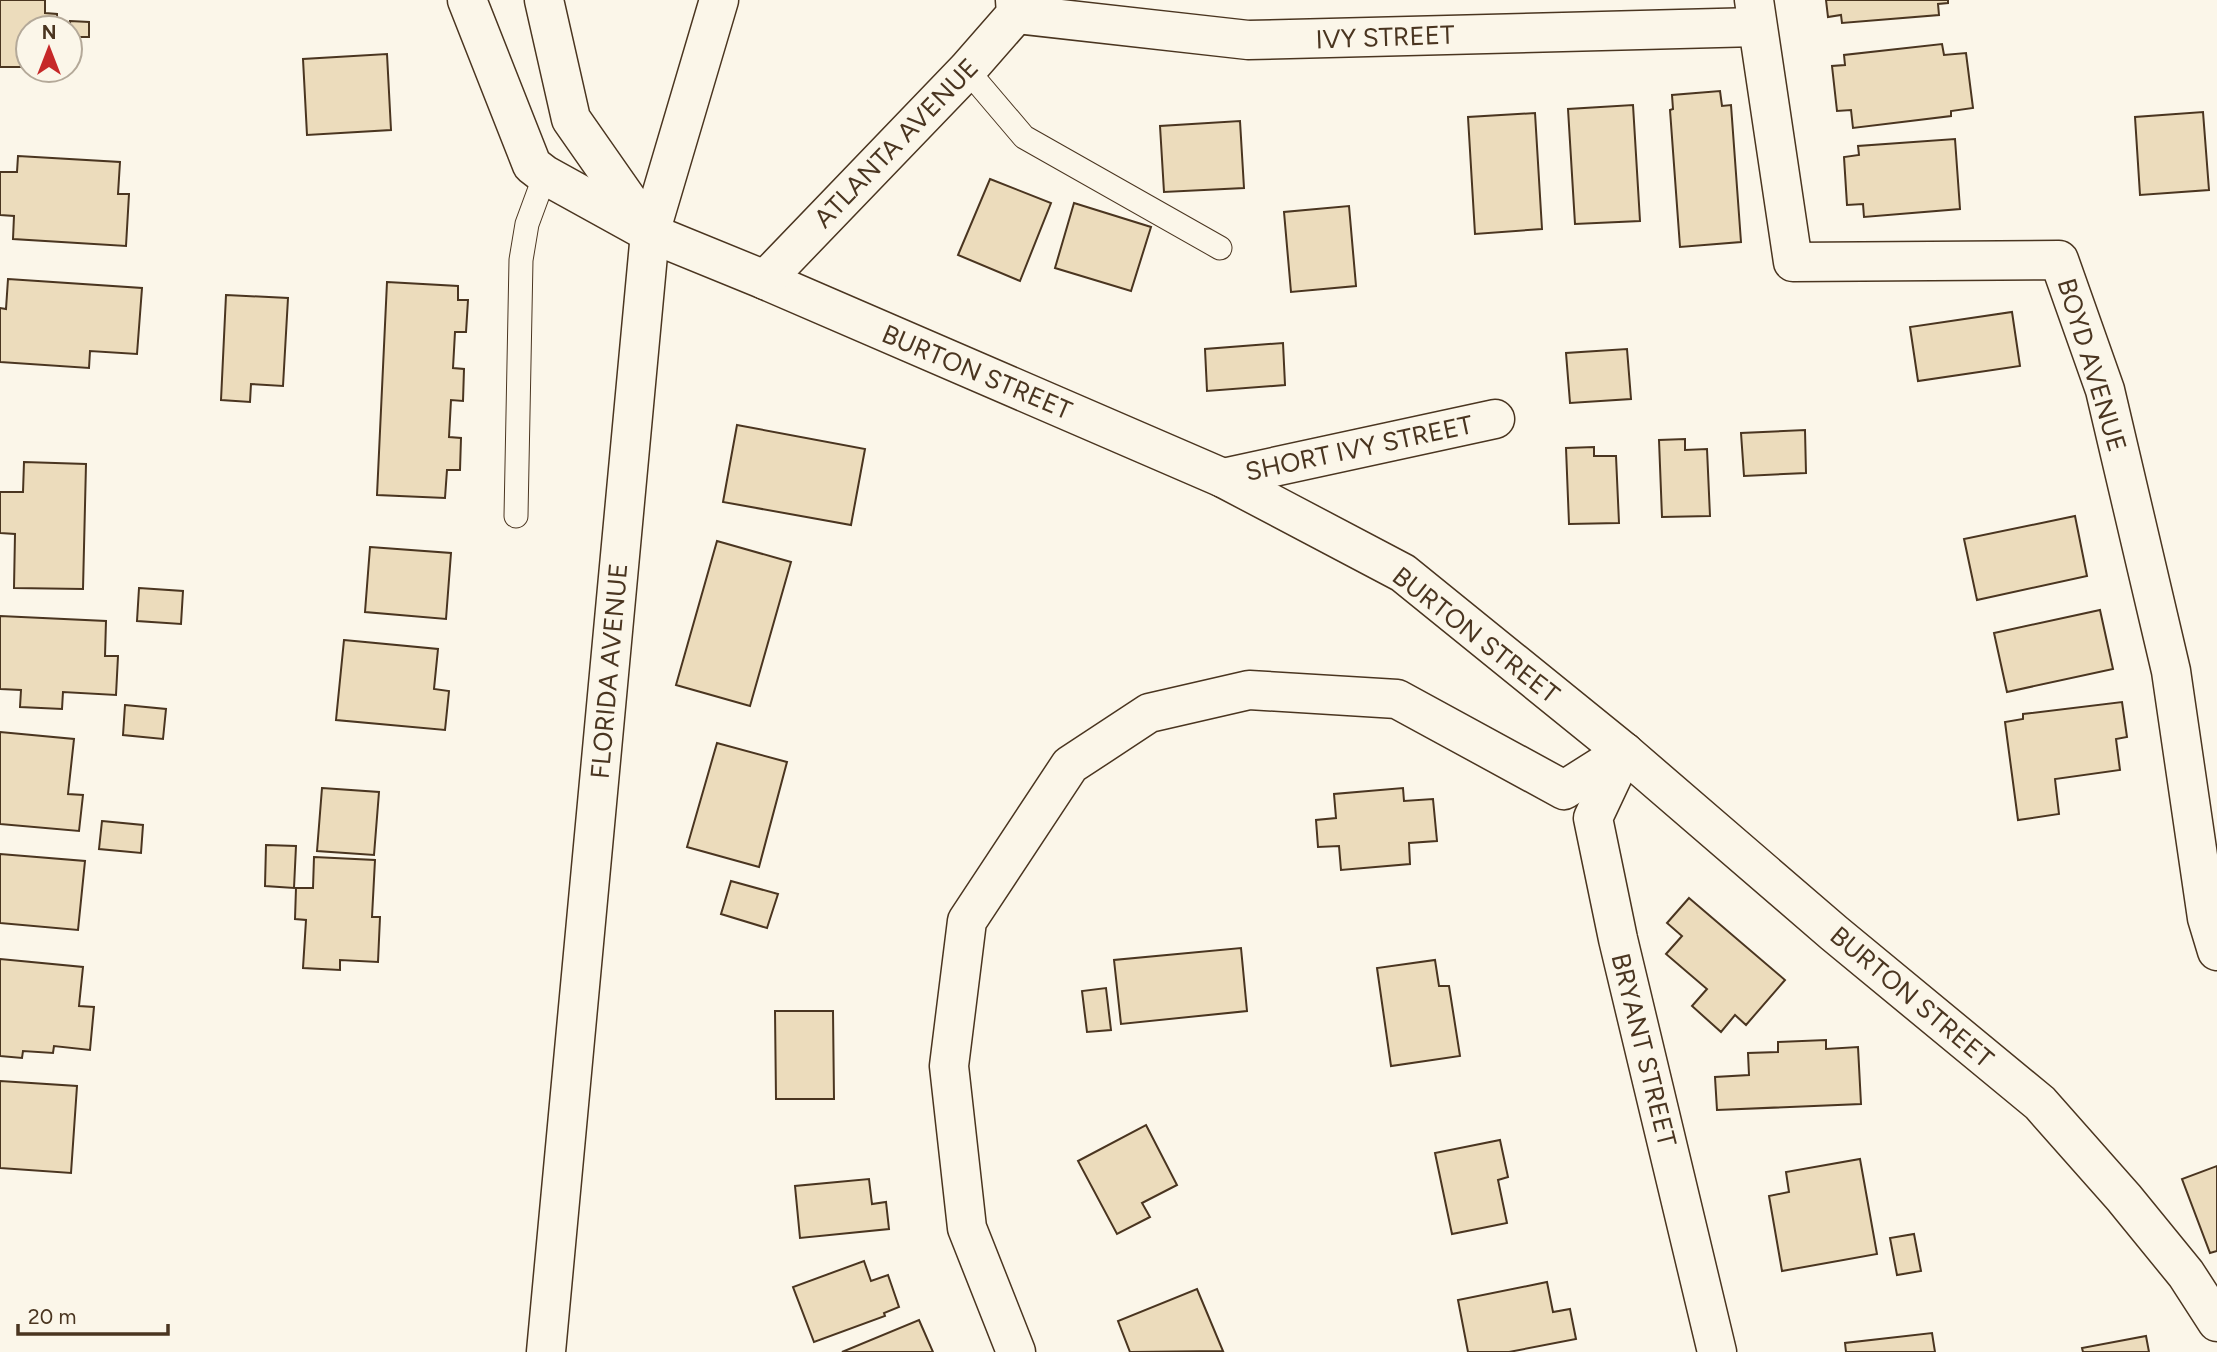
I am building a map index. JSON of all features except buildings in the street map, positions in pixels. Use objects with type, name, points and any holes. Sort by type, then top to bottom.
[{"type":"street","points":[[467,0],[532,165],[545,175]]},
{"type":"street","points":[[544,0],[571,119],[650,233]]},
{"type":"street","name":"FLORIDA AVENUE","points":[[546,1352],[650,233],[719,0]]},
{"type":"street","name":"IVY STREET","points":[[1015,7],[1248,40],[1755,13]]},
{"type":"street","name":"ATLANTA AVENUE","points":[[765,280],[967,69],[1015,7]]},
{"type":"street","name":"BOYD AVENUE","points":[[1755,13],[1793,262],[2060,260],[2105,390],[2171,671],[2207,918],[2217,951]]},
{"type":"street","name":"BURTON STREET","points":[[545,175],[650,233],[1223,478],[1403,573],[1625,752],[1835,933],[2040,1103],[2124,1198],[2186,1274],[2217,1322]]},
{"type":"street","name":"SHORT IVY STREET","points":[[1223,478],[1495,419]]},
{"type":"street","points":[[1016,1352],[967,1228],[949,1066],[967,921],[1070,765],[1149,713],[1249,690],[1397,699],[1564,790],[1625,752]]},
{"type":"street","name":"BRYANT STREET","points":[[1625,752],[1593,818],[1618,939],[1717,1352]]},
{"type":"lane","points":[[967,69],[1024,136],[1220,248]]},
{"type":"lane","points":[[516,516],[521,260],[527,224],[545,175]]}]
